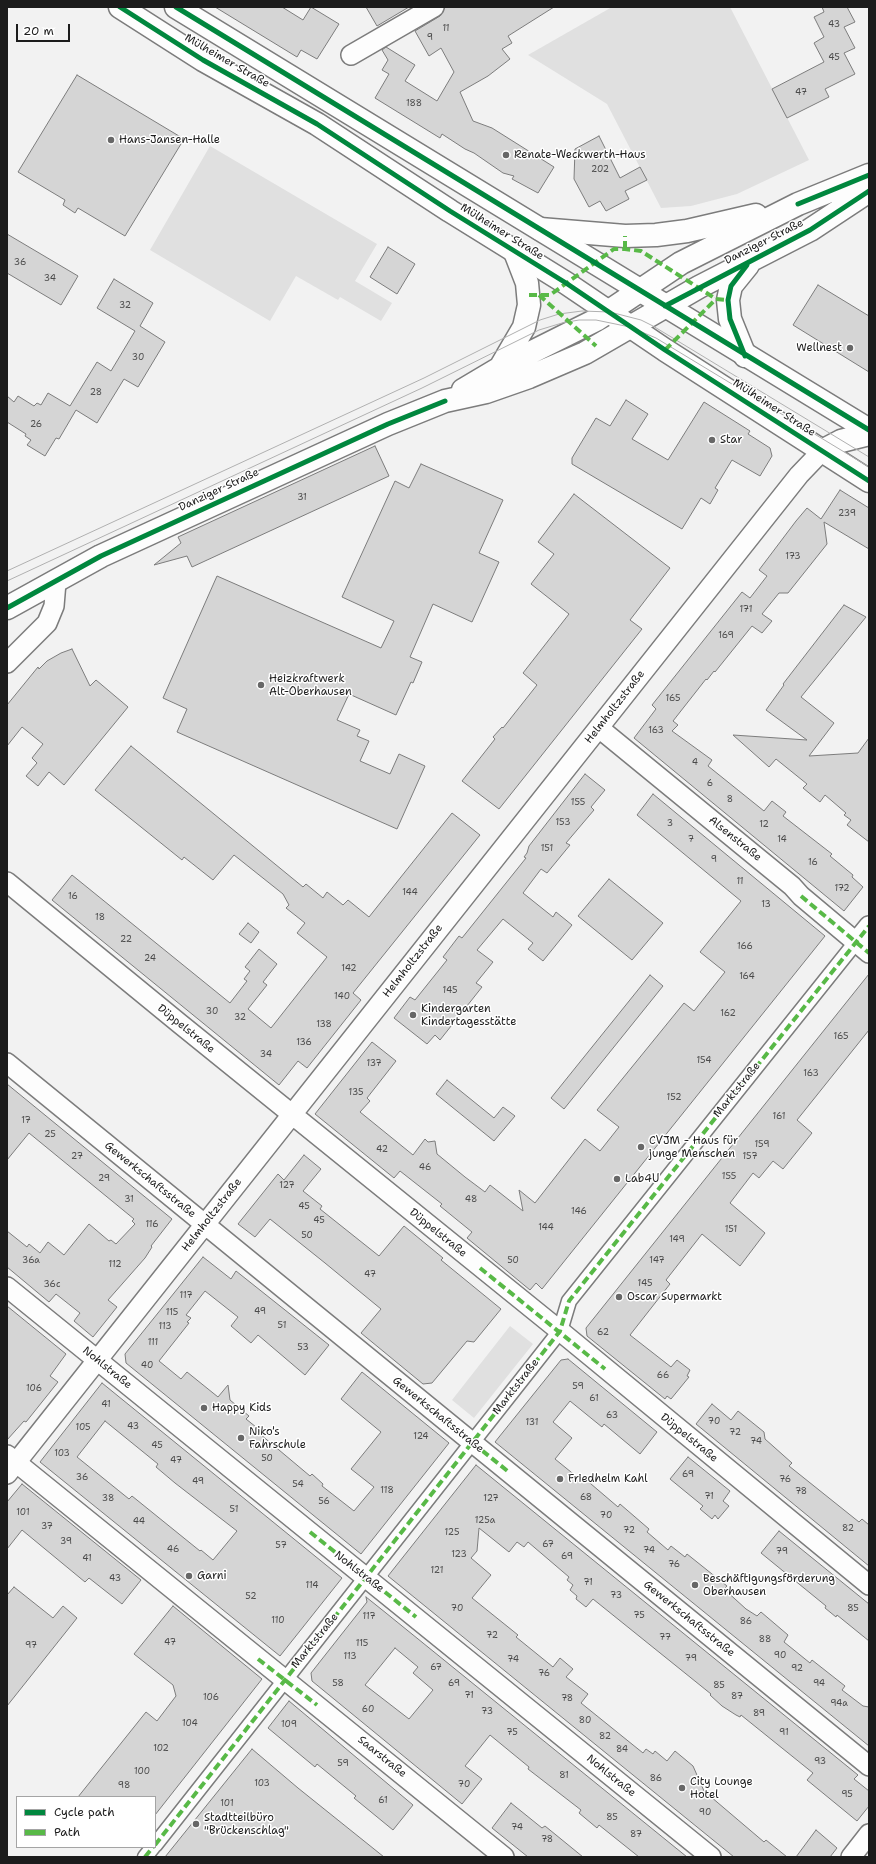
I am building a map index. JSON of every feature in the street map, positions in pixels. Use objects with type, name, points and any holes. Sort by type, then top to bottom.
[{"type":"main road","name":"Mülheimer Straße","points":[[120,7],[203,60],[317,124],[610,312],[630,327],[869,481]]},
{"type":"main road","name":"Mülheimer Straße","points":[[176,7],[745,356],[821,399],[869,430]]},
{"type":"main road","name":"Danziger Straße","points":[[7,608],[55,590],[101,556],[388,424],[445,401],[500,368],[610,312],[681,263],[798,204],[869,175]]},
{"type":"main road","name":"Danziger Straße","points":[[445,401],[486,392],[529,377],[585,353],[665,306],[810,230],[869,191]]},
{"type":"main road","points":[[540,229],[625,236],[672,234],[798,204]]},
{"type":"main road","points":[[500,368],[524,327],[529,305],[527,283],[515,252]]},
{"type":"main road","points":[[745,356],[730,319],[728,295],[736,278],[752,260]]},
{"type":"main road","points":[[822,451],[841,441],[869,434]]},
{"type":"street","points":[[351,55],[434,7]]},
{"type":"street","name":"Helmholtzstraße","points":[[10,1463],[97,1360],[799,475],[822,451]]},
{"type":"street","points":[[7,663],[47,623],[54,606],[55,590]]},
{"type":"street","name":"Alsenstraße","points":[[599,728],[786,881],[862,947]]},
{"type":"street","name":"Düppelstraße","points":[[7,882],[560,1331],[869,1585]]},
{"type":"street","name":"Marktstraße","points":[[156,1843],[560,1331],[569,1301],[862,947],[869,926]]},
{"type":"street","name":"Gewerkschaftsstraße","points":[[7,1063],[869,1766]]},
{"type":"street","name":"Nohlstraße","points":[[7,1287],[711,1857]]},
{"type":"street","name":"Saarstraße","points":[[10,1463],[258,1658],[504,1857]]},
{"type":"street","points":[[851,1857],[869,1834]]},
{"type":"street","points":[[145,1857],[152,1848]]},
{"type":"shaded area","points":[[612,7],[730,7],[809,160],[737,194],[691,206],[661,208],[607,104],[528,55]]},
{"type":"shaded area","points":[[210,146],[377,244],[355,281],[392,303],[381,321],[340,297],[338,300],[296,276],[270,321],[150,250]]},
{"type":"shaded area","points":[[510,1326],[533,1344],[474,1418],[452,1400]]},
{"type":"building","points":[[215,7],[282,7],[303,20],[311,7],[339,24],[317,59],[301,50],[297,57]]},
{"type":"building","points":[[366,7],[409,7],[377,26]]},
{"type":"building","points":[[445,7],[554,7],[508,36],[512,43],[502,49],[510,59],[488,76],[460,92],[473,121],[492,128],[554,167],[538,193],[512,179],[514,176],[503,173],[474,153],[442,134],[440,138],[375,98],[389,74],[382,70],[388,60],[382,50],[386,47],[415,65],[405,81],[437,101],[454,72],[441,48],[429,56],[415,31],[440,16]]},
{"type":"building","points":[[822,7],[847,7],[855,22],[844,27],[855,48],[844,53],[855,74],[825,89],[829,97],[787,118],[772,89],[824,62],[814,43],[824,37],[814,17],[824,12]]},
{"type":"building","name":"Hans-Jansen-Halle","points":[[77,75],[184,139],[125,236],[78,208],[75,213],[63,205],[65,200],[18,172]]},
{"type":"building","points":[[599,136],[620,178],[640,167],[647,180],[625,191],[629,199],[606,211],[600,201],[589,207],[574,179],[575,149]]},
{"type":"building","points":[[7,234],[78,276],[61,305],[7,273]]},
{"type":"building","points":[[388,247],[415,264],[397,294],[370,277]]},
{"type":"building","points":[[114,279],[153,303],[140,326],[165,342],[138,387],[124,379],[97,423],[76,410],[59,439],[56,438],[45,456],[27,445],[31,440],[25,436],[26,434],[7,422],[7,396],[14,402],[18,396],[34,406],[37,403],[41,405],[48,393],[70,406],[97,362],[111,371],[135,331],[97,308]]},
{"type":"building","name":"Wellnest","points":[[818,285],[869,316],[869,372],[793,325]]},
{"type":"building","points":[[626,400],[648,414],[632,439],[668,460],[704,402],[750,431],[748,434],[770,448],[772,456],[760,476],[732,460],[715,488],[718,490],[710,504],[701,498],[682,529],[572,464],[572,458],[596,418],[610,426]]},
{"type":"building","points":[[375,446],[389,476],[192,567],[187,556],[154,565],[181,543],[178,537]]},
{"type":"building","points":[[421,464],[503,500],[479,553],[499,562],[472,622],[433,604],[410,657],[422,662],[396,715],[349,694],[337,720],[360,730],[357,736],[369,741],[360,761],[390,774],[399,754],[425,766],[397,829],[177,732],[187,709],[163,698],[217,576],[381,648],[394,621],[342,597],[395,481],[409,488]]},
{"type":"building","points":[[840,490],[869,508],[869,549],[824,522],[827,544],[788,593],[779,593],[762,614],[772,621],[762,633],[752,626],[715,672],[714,671],[707,680],[706,679],[673,721],[678,725],[672,731],[712,760],[708,766],[764,811],[772,801],[786,812],[783,816],[832,854],[830,856],[853,875],[852,877],[863,887],[844,911],[634,738],[656,709],[652,705],[742,592],[750,598],[767,576],[759,570],[796,521],[807,508],[821,519]]},
{"type":"building","points":[[574,494],[670,568],[630,620],[642,629],[499,809],[462,781],[495,739],[493,737],[502,727],[503,728],[537,685],[523,673],[569,614],[531,584],[554,554],[538,542]]},
{"type":"building","points":[[844,605],[866,617],[801,697],[834,723],[809,756],[858,753],[869,738],[869,842],[847,825],[851,820],[844,815],[846,813],[825,795],[820,802],[803,788],[807,784],[776,759],[769,767],[733,735],[807,740],[766,710],[784,685],[783,684]]},
{"type":"building","points":[[72,649],[90,686],[96,680],[128,707],[64,785],[49,772],[38,786],[26,776],[37,763],[32,758],[43,744],[22,727],[7,746],[7,705],[38,667],[39,669],[47,661]]},
{"type":"building","points":[[131,746],[303,887],[306,884],[323,898],[327,892],[343,905],[348,900],[369,917],[452,813],[480,835],[353,993],[361,1000],[307,1068],[298,1061],[279,1085],[52,900],[72,875],[230,1003],[247,981],[244,979],[250,971],[245,967],[259,949],[277,964],[263,982],[267,985],[248,1009],[271,1028],[327,957],[297,933],[305,923],[286,908],[289,905],[283,894],[234,855],[213,880],[184,857],[182,860],[95,790]]},
{"type":"building","points":[[585,774],[605,790],[591,807],[594,810],[566,843],[570,845],[547,873],[541,869],[523,893],[553,917],[556,912],[572,925],[543,961],[528,949],[533,943],[503,919],[477,950],[493,962],[476,983],[482,987],[440,1040],[435,1035],[427,1044],[394,1018],[410,997],[415,1000],[447,960],[443,957],[459,936],[462,938],[526,858],[524,857],[529,846]]},
{"type":"building","points":[[653,794],[825,936],[542,1289],[536,1283],[530,1290],[467,1238],[472,1232],[440,1206],[442,1204],[400,1171],[394,1178],[315,1114],[372,1042],[396,1061],[367,1098],[370,1101],[360,1112],[413,1155],[425,1139],[428,1142],[435,1141],[437,1154],[465,1177],[485,1192],[490,1185],[523,1211],[519,1190],[535,1203],[585,1139],[600,1151],[619,1127],[597,1110],[684,1003],[694,1011],[725,972],[700,952],[741,901],[637,815]]},
{"type":"building","points":[[609,879],[663,923],[632,960],[578,916]]},
{"type":"building","points":[[248,923],[259,932],[251,943],[239,934]]},
{"type":"building","points":[[869,974],[869,1030],[797,1120],[812,1133],[783,1169],[773,1161],[759,1178],[753,1173],[730,1203],[765,1233],[740,1266],[702,1234],[666,1280],[670,1284],[630,1335],[671,1367],[677,1360],[690,1370],[687,1376],[689,1377],[671,1399],[667,1396],[665,1399],[587,1336],[586,1328]]},
{"type":"building","points":[[650,975],[663,986],[564,1109],[551,1098]]},
{"type":"building","points":[[447,1080],[494,1118],[503,1107],[515,1116],[494,1141],[436,1094]]},
{"type":"building","points":[[7,1084],[172,1219],[151,1246],[152,1247],[145,1258],[108,1300],[117,1307],[93,1337],[74,1321],[80,1313],[56,1294],[49,1302],[7,1267],[7,1231],[27,1247],[29,1244],[40,1253],[48,1242],[64,1255],[89,1224],[109,1241],[111,1240],[116,1244],[135,1224],[132,1221],[134,1219],[29,1133],[7,1160]]},
{"type":"building","points":[[304,1155],[321,1169],[303,1191],[322,1206],[320,1209],[379,1256],[404,1226],[443,1258],[441,1260],[501,1309],[474,1342],[467,1341],[432,1383],[423,1384],[361,1333],[381,1309],[325,1263],[270,1219],[255,1237],[238,1224],[278,1174],[284,1180]]},
{"type":"building","points":[[203,1257],[231,1279],[236,1271],[329,1345],[305,1375],[258,1335],[251,1343],[231,1326],[238,1317],[205,1291],[186,1315],[191,1318],[187,1322],[189,1323],[159,1361],[181,1379],[187,1372],[218,1397],[228,1385],[230,1400],[249,1416],[246,1419],[256,1427],[254,1429],[310,1476],[312,1474],[323,1484],[322,1486],[354,1511],[374,1487],[351,1469],[381,1432],[341,1399],[362,1372],[449,1443],[361,1554],[126,1363],[125,1354]]},
{"type":"building","points":[[7,1306],[66,1354],[50,1376],[58,1382],[26,1422],[24,1421],[7,1440]]},
{"type":"building","points":[[568,1359],[657,1432],[640,1454],[604,1424],[602,1427],[570,1401],[553,1422],[572,1438],[555,1459],[582,1481],[584,1478],[618,1507],[620,1504],[649,1529],[647,1532],[668,1550],[671,1546],[685,1557],[687,1554],[727,1586],[724,1589],[746,1609],[757,1616],[761,1612],[788,1635],[784,1642],[810,1663],[812,1660],[845,1686],[842,1690],[863,1706],[869,1707],[869,1746],[495,1442],[561,1360]]},
{"type":"building","points":[[102,1383],[342,1578],[280,1656],[40,1462]],"holes":[[[105,1421],[158,1464],[156,1467],[237,1531],[213,1560],[132,1496],[129,1499],[77,1457]]]},
{"type":"building","points":[[712,1404],[731,1420],[738,1411],[764,1432],[765,1439],[792,1463],[789,1466],[859,1522],[862,1519],[869,1525],[869,1566],[696,1424]]},
{"type":"building","points":[[688,1457],[730,1491],[723,1501],[729,1506],[718,1519],[715,1515],[712,1519],[700,1509],[703,1506],[670,1479]]},
{"type":"building","points":[[476,1465],[858,1775],[854,1779],[869,1791],[869,1806],[857,1821],[807,1780],[813,1773],[741,1715],[740,1717],[722,1706],[710,1695],[711,1694],[593,1599],[586,1607],[576,1599],[577,1596],[570,1590],[573,1585],[567,1580],[569,1577],[528,1542],[524,1547],[517,1542],[509,1552],[479,1528],[477,1551],[471,1558],[491,1575],[472,1598],[518,1635],[516,1637],[553,1667],[560,1658],[573,1669],[566,1677],[588,1694],[581,1703],[643,1753],[646,1749],[653,1754],[655,1751],[667,1761],[675,1751],[693,1766],[704,1791],[764,1842],[766,1840],[787,1857],[734,1857],[388,1576]]},
{"type":"building","points":[[22,1484],[141,1580],[122,1604],[89,1578],[85,1582],[22,1530],[7,1549],[7,1502]]},
{"type":"building","points":[[779,1531],[869,1604],[869,1641],[837,1615],[836,1617],[825,1608],[826,1606],[761,1553]]},
{"type":"building","points":[[14,1587],[53,1618],[63,1606],[77,1618],[7,1706],[7,1595]]},
{"type":"building","points":[[366,1597],[687,1857],[639,1857],[599,1825],[597,1828],[579,1813],[581,1810],[528,1769],[529,1767],[490,1735],[465,1766],[482,1779],[462,1804],[312,1681],[311,1673],[367,1602]],"holes":[[[395,1648],[418,1667],[413,1673],[433,1690],[409,1719],[365,1685]]]},
{"type":"building","points":[[173,1606],[262,1679],[156,1814],[156,1796],[79,1796],[146,1712],[157,1721],[176,1696],[173,1685],[134,1654]]},
{"type":"building","points":[[289,1701],[413,1805],[393,1830],[354,1798],[356,1796],[317,1764],[315,1767],[268,1728]]},
{"type":"building","points":[[252,1749],[298,1788],[384,1857],[165,1857]]},
{"type":"building","points":[[511,1803],[542,1828],[545,1826],[583,1857],[528,1857],[492,1828]]},
{"type":"building","points":[[816,1830],[837,1848],[830,1857],[796,1857]]},
{"type":"tram line","points":[[7,571],[424,378],[540,320],[559,314],[582,311],[610,312],[641,320],[869,457]]},
{"type":"tram line","points":[[7,581],[422,388],[539,330],[562,323],[579,320],[596,320],[630,327],[656,338],[869,467]]},
{"type":"marked path","points":[[625,236],[625,249]]},
{"type":"marked path","points":[[529,295],[550,295],[614,249],[625,249],[641,251],[716,299],[728,300]]},
{"type":"marked path","points":[[539,295],[596,346]]},
{"type":"marked path","points":[[665,350],[716,299]]},
{"type":"marked path","points":[[801,896],[869,953]]},
{"type":"marked path","points":[[156,1844],[560,1331],[569,1301],[869,926]]},
{"type":"marked path","points":[[480,1268],[605,1369]]},
{"type":"marked path","points":[[398,1383],[510,1473]]},
{"type":"marked path","points":[[310,1532],[416,1617]]},
{"type":"marked path","points":[[258,1659],[317,1705]]},
{"type":"marked path","points":[[145,1857],[152,1848]]},
{"type":"cycle path","points":[[120,7],[203,60],[317,124],[450,211],[566,283],[665,350],[869,481]]},
{"type":"cycle path","points":[[176,7],[869,430]]},
{"type":"cycle path","points":[[798,204],[869,175]]},
{"type":"cycle path","points":[[665,306],[810,230],[869,191]]},
{"type":"cycle path","points":[[745,356],[730,319],[728,300],[731,286],[747,265]]},
{"type":"cycle path","points":[[7,608],[101,556],[388,424],[445,401]]},
{"type":"place","name":"Hans-Jansen-Halle","points":[[111,140]]},
{"type":"place","name":"Renate-Weckwerth-Haus","points":[[506,155]]},
{"type":"place","name":"Wellnest","points":[[850,348]]},
{"type":"place","name":"Star","points":[[712,440]]},
{"type":"place","name":"Heizkraftwerk Alt-Oberhausen","points":[[261,685]]},
{"type":"place","name":"Kindergarten Kindertagesstätte","points":[[413,1015]]},
{"type":"place","name":"CVJM - Haus für junge Menschen","points":[[641,1147]]},
{"type":"place","name":"Lab4U","points":[[617,1179]]},
{"type":"place","name":"Oscar Supermarkt","points":[[619,1297]]},
{"type":"place","name":"Happy Kids","points":[[204,1408]]},
{"type":"place","name":"Niko's Fahrschule","points":[[241,1438]]},
{"type":"place","name":"Friedhelm Kahl","points":[[560,1479]]},
{"type":"place","name":"Garni","points":[[189,1576]]},
{"type":"place","name":"Beschäftigungsförderung Oberhausen","points":[[695,1585]]},
{"type":"place","name":"City Lounge Hotel","points":[[682,1788]]},
{"type":"place","name":"Stadtteilbüro \"Brückenschlag\"","points":[[196,1824]]}]
